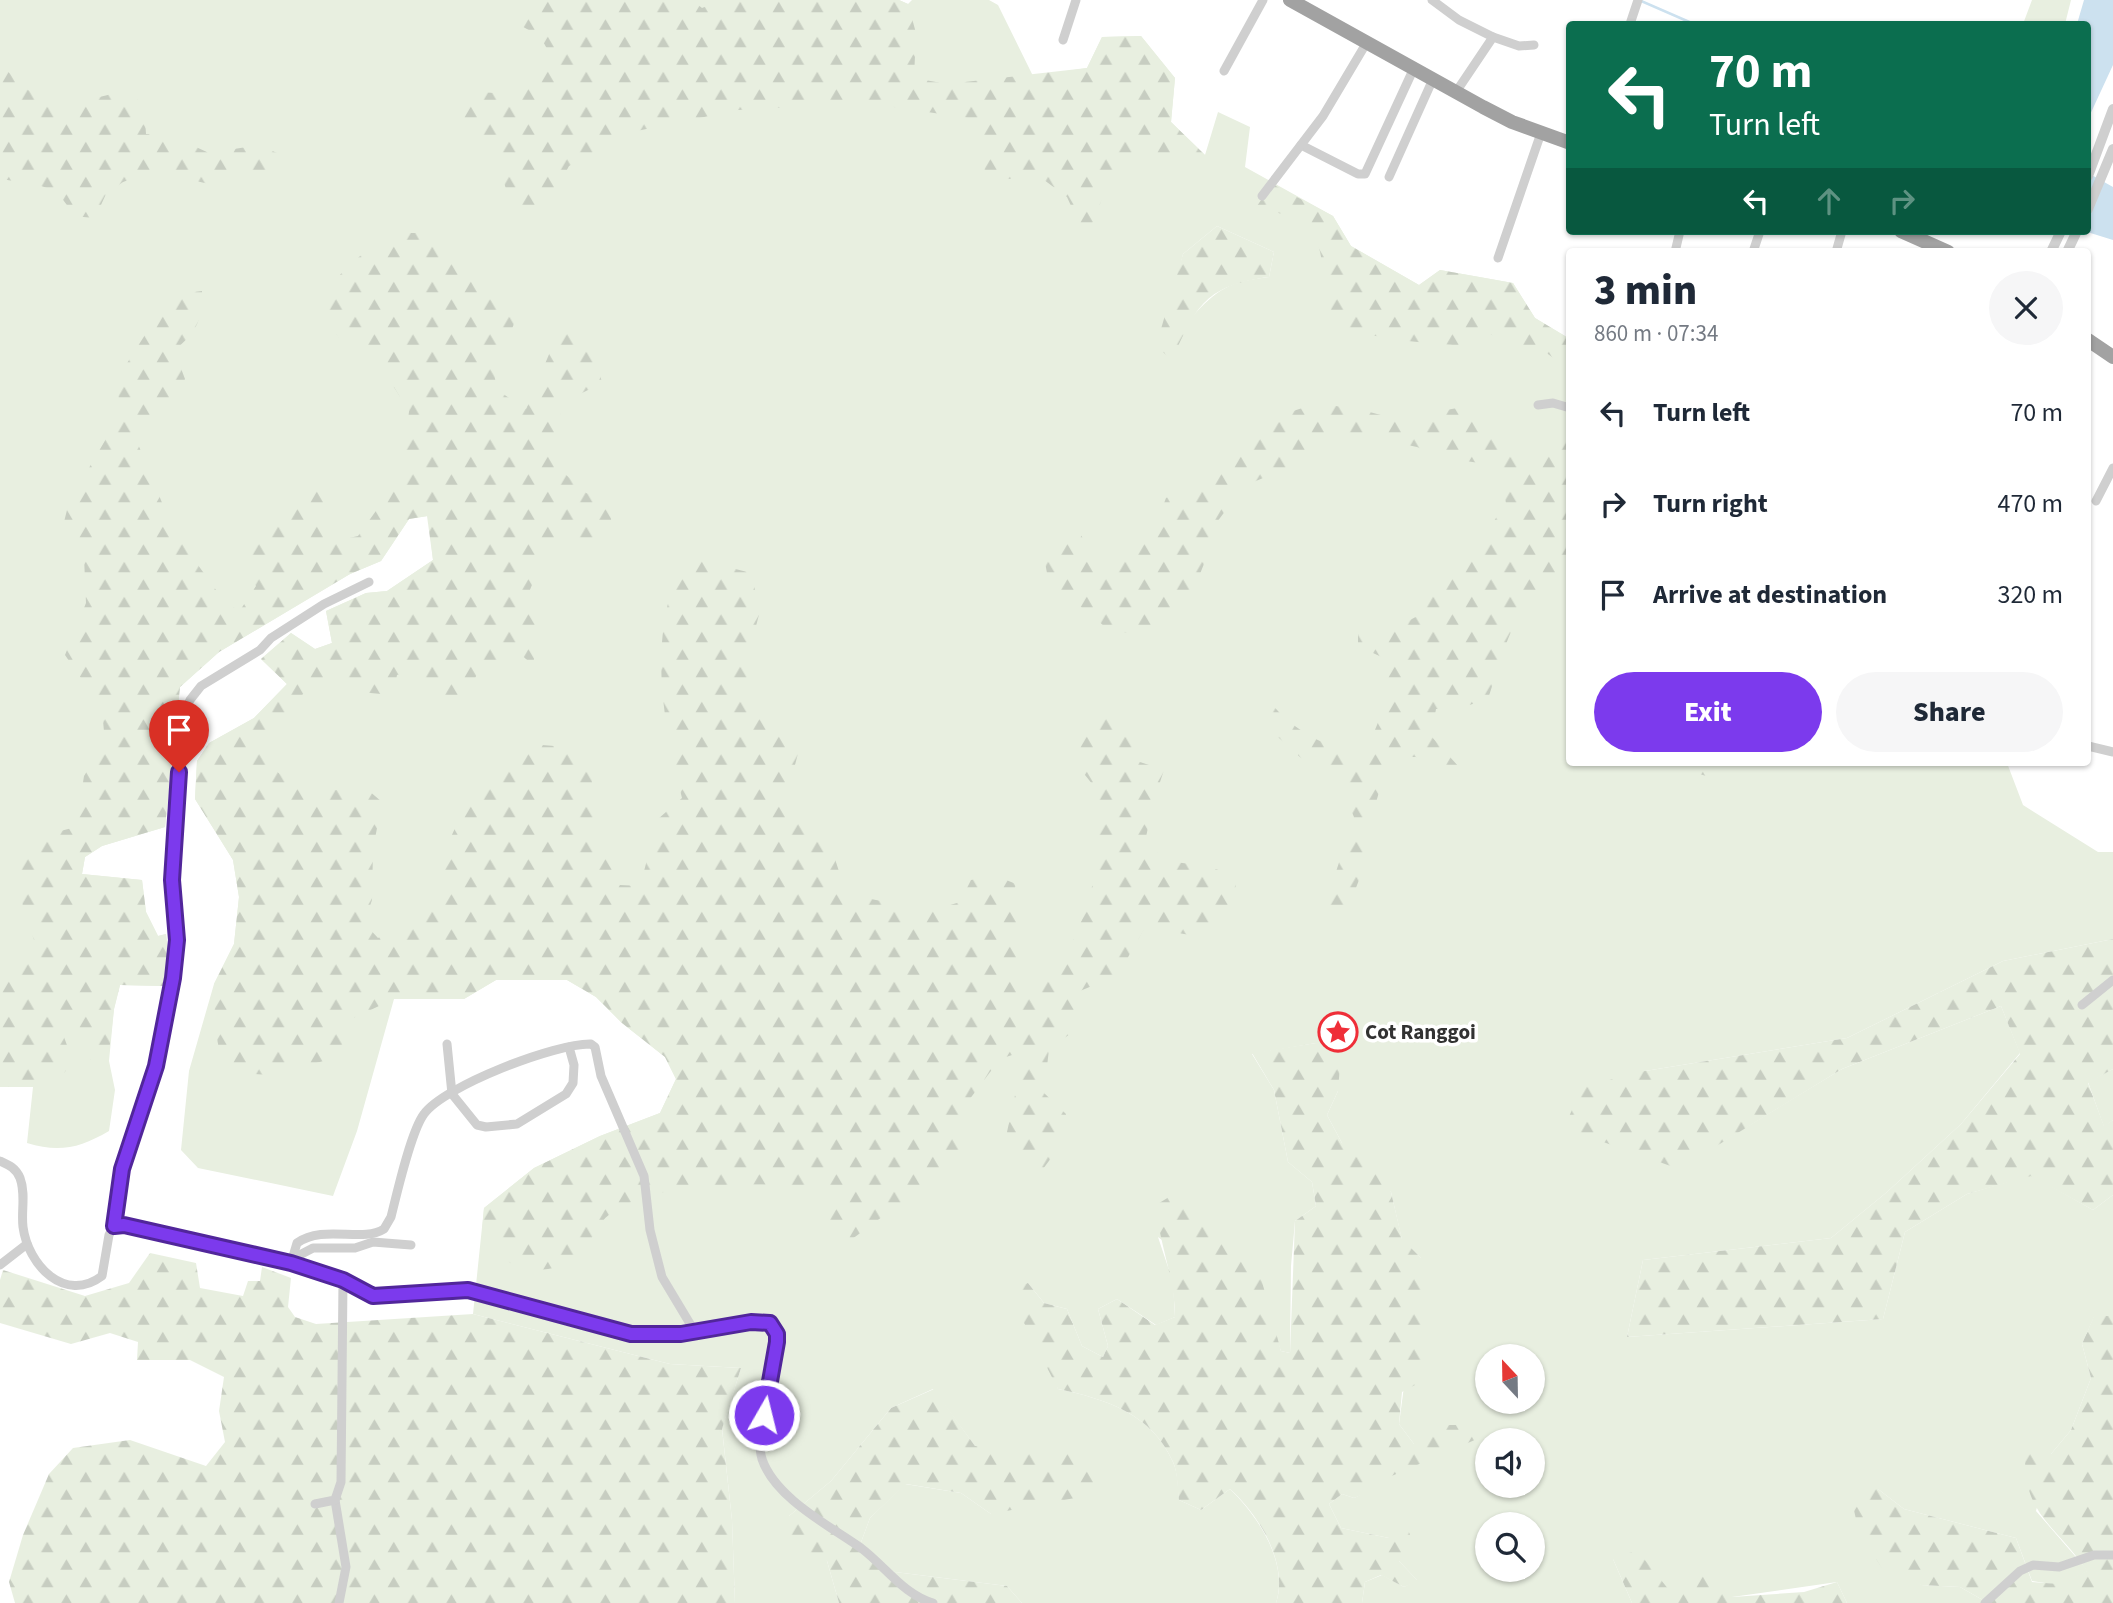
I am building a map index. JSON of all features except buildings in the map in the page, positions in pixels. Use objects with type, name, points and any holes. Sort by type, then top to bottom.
[{"type":"highway","points":[[1290,0],[1512,122],[1566,141]]},
{"type":"highway","points":[[1911,235],[1939,248]]},
{"type":"highway","points":[[2091,342],[2113,357]]},
{"type":"street","points":[[1063,40],[1076,0]]},
{"type":"street","points":[[1224,71],[1263,0]]},
{"type":"street","points":[[1432,0],[1459,20],[1493,37],[1520,46],[1534,46]]},
{"type":"street","points":[[1631,21],[1637,0]]},
{"type":"street","points":[[1456,92],[1493,37]]},
{"type":"street","points":[[1262,196],[1341,89],[1367,41]]},
{"type":"street","points":[[1301,145],[1358,174],[1365,174],[1414,68]]},
{"type":"street","points":[[1390,177],[1433,79]]},
{"type":"street","points":[[2091,168],[2113,109]]},
{"type":"street","points":[[1498,258],[1541,132]]},
{"type":"street","points":[[2091,202],[2113,149]]},
{"type":"street","points":[[1538,405],[1553,403],[1566,407]]},
{"type":"street","points":[[2096,501],[2113,468]]},
{"type":"street","points":[[0,1161],[12,1167],[20,1177],[27,1244],[51,1278],[60,1284],[76,1286],[102,1276],[108,1235],[114,1226],[122,1169],[156,1066],[177,953],[172,880],[186,706],[201,686],[260,650],[271,638],[324,604],[369,582]]},
{"type":"street","points":[[2091,747],[2113,752]]},
{"type":"street","points":[[2082,1005],[2113,980]]},
{"type":"street","points":[[447,1044],[452,1094],[477,1125],[499,1127],[517,1124],[566,1094],[573,1083],[569,1047]]},
{"type":"street","points":[[291,1261],[297,1243],[306,1238],[339,1232],[368,1235],[384,1229],[391,1217],[418,1122],[436,1101],[506,1067],[587,1044],[595,1047],[601,1076],[644,1176],[650,1230],[662,1278],[695,1332]]},
{"type":"street","points":[[114,1226],[124,1225],[291,1261],[343,1280],[373,1296],[460,1289],[631,1334],[695,1332],[751,1322],[770,1323],[777,1334],[777,1342],[767,1387],[761,1442],[765,1466],[807,1512],[862,1549],[919,1597],[933,1603]]},
{"type":"street","points":[[291,1261],[313,1248],[355,1248],[373,1242],[411,1245]]},
{"type":"street","points":[[0,1265],[27,1244]]},
{"type":"street","points":[[339,1603],[345,1567],[335,1500],[341,1482],[343,1280]]},
{"type":"street","points":[[316,1504],[335,1500]]},
{"type":"street","points":[[1984,1603],[2020,1571],[2033,1565],[2059,1567],[2094,1555],[2113,1555]]},
{"type":"green space","points":[[0,0],[899,0],[908,4],[912,0],[989,0],[998,5],[1033,76],[1087,68],[1102,37],[1141,36],[1175,78],[1171,122],[1205,155],[1218,112],[1250,127],[1245,167],[1333,216],[1351,246],[1419,285],[1440,270],[1513,283],[1535,318],[1566,337],[1566,766],[2008,766],[2023,805],[2098,852],[2113,852],[2113,939],[2003,961],[1847,1038],[1645,1071],[1679,1168],[1842,1069],[2001,1006],[2020,1053],[1961,1124],[1887,1192],[1831,1238],[1643,1260],[1627,1337],[1883,1319],[1905,1232],[1967,1194],[2031,1175],[2093,1210],[2113,1195],[2113,1316],[2094,1317],[2082,1344],[2091,1378],[2071,1430],[2051,1454],[2036,1511],[2088,1571],[2058,1585],[2032,1581],[2016,1538],[1904,1509],[1878,1489],[1921,1585],[1960,1587],[1988,1603],[1847,1603],[1837,1582],[1732,1597],[1669,1591],[1613,1559],[1632,1603],[1362,1603],[1365,1582],[1382,1575],[1404,1587],[1417,1580],[1399,1561],[1389,1538],[1341,1528],[1329,1504],[1342,1494],[1354,1498],[1372,1488],[1414,1444],[1399,1424],[1421,1258],[1402,1240],[1391,1192],[1342,1143],[1327,1115],[1338,1091],[1316,1043],[1252,1054],[1274,1090],[1288,1162],[1312,1182],[1316,1206],[1295,1221],[1291,1266],[1290,1353],[1281,1351],[1271,1322],[1158,1237],[1173,1282],[1175,1317],[1156,1325],[1117,1299],[1098,1309],[1108,1346],[1103,1357],[1082,1346],[1067,1309],[1044,1303],[1028,1283],[1058,1389],[1110,1404],[1140,1420],[1164,1445],[1175,1466],[1179,1500],[1201,1510],[1230,1489],[1260,1526],[1275,1556],[1279,1588],[1276,1603],[1022,1603],[1007,1586],[887,1571],[860,1545],[870,1518],[905,1484],[961,1493],[991,1514],[975,1446],[933,1389],[891,1408],[831,1481],[789,1516],[827,1561],[839,1603],[735,1603],[732,1520],[722,1428],[741,1368],[670,1364],[473,1314],[484,1208],[534,1168],[600,1136],[660,1113],[676,1079],[665,1057],[622,1023],[596,997],[567,980],[496,980],[464,999],[394,999],[357,1131],[333,1196],[198,1168],[181,1150],[189,1071],[214,984],[234,944],[239,897],[233,860],[195,799],[197,761],[209,743],[254,718],[287,684],[261,659],[291,633],[315,649],[332,643],[326,611],[366,593],[387,591],[433,560],[428,516],[409,519],[381,561],[350,574],[219,652],[180,687],[165,827],[102,846],[85,857],[82,874],[142,880],[146,912],[158,936],[166,934],[169,961],[163,986],[120,985],[114,1009],[109,1061],[115,1090],[109,1131],[69,1147],[49,1148],[27,1143],[33,1087],[0,1087]],"holes":[[[1217,226],[1274,252],[1269,277],[1244,281],[1225,288],[1191,318],[1172,300],[1183,254]]]},
{"type":"green space","points":[[523,0],[692,0],[702,8],[722,0],[899,0],[908,4],[916,33],[914,78],[947,84],[1087,68],[1102,37],[1141,36],[1175,78],[1171,122],[1206,156],[1144,154],[1110,179],[1086,239],[1067,197],[1036,174],[987,183],[975,119],[866,103],[738,110],[627,133],[569,166],[537,225],[511,205],[496,157],[461,131],[467,91],[494,93],[538,76],[551,56],[540,36],[512,21]]},
{"type":"green space","points":[[2032,0],[2071,0],[2066,21],[2024,21]]},
{"type":"green space","points":[[0,63],[31,92],[56,103],[85,101],[125,90],[144,105],[146,134],[172,136],[209,153],[259,145],[286,157],[289,174],[237,176],[209,184],[153,171],[123,182],[106,194],[95,218],[72,216],[67,205],[52,191],[34,184],[0,179]]},
{"type":"green space","points":[[1272,184],[1333,216],[1351,246],[1419,285],[1440,270],[1513,283],[1535,318],[1566,337],[1566,367],[1541,349],[1509,346],[1481,328],[1467,346],[1382,337],[1351,329],[1341,323],[1327,301],[1319,248],[1306,226],[1296,219],[1257,206]]},
{"type":"green space","points":[[1217,226],[1274,252],[1269,277],[1231,286],[1206,301],[1189,325],[1172,360],[1156,346],[1183,254]]},
{"type":"green space","points":[[396,233],[422,233],[473,267],[485,296],[505,308],[515,321],[507,342],[492,360],[497,390],[526,409],[558,333],[577,330],[595,353],[602,383],[566,401],[556,424],[552,462],[586,493],[612,501],[610,541],[550,541],[527,597],[542,611],[533,665],[519,653],[478,672],[456,720],[417,670],[397,675],[393,695],[359,692],[346,675],[318,692],[303,694],[274,732],[264,755],[272,767],[283,776],[309,787],[368,790],[382,802],[373,849],[372,900],[364,923],[378,938],[436,909],[444,852],[469,798],[511,750],[542,745],[592,749],[592,800],[598,841],[620,885],[640,886],[658,819],[682,798],[670,746],[662,692],[662,639],[673,586],[696,550],[720,565],[751,573],[760,611],[748,656],[750,694],[760,715],[782,725],[801,742],[784,807],[802,823],[824,825],[845,890],[866,898],[931,911],[960,902],[971,880],[994,875],[1016,884],[1011,903],[1023,929],[1018,987],[1036,988],[1066,958],[1085,912],[1097,868],[1088,828],[1098,820],[1093,785],[1077,765],[1074,738],[1087,721],[1105,716],[1130,736],[1137,761],[1164,770],[1153,803],[1145,842],[1167,861],[1206,866],[1237,876],[1232,911],[1212,939],[1145,927],[1118,975],[1080,991],[1077,1029],[1049,1049],[1044,1093],[1066,1114],[1063,1142],[1040,1173],[1017,1162],[1007,1132],[1017,1086],[1018,1053],[1000,1059],[966,1104],[962,1158],[844,1245],[830,1227],[824,1187],[743,1184],[684,1188],[631,1202],[610,1214],[597,1230],[578,1263],[546,1269],[523,1269],[504,1257],[482,1231],[484,1208],[534,1168],[600,1136],[660,1113],[676,1079],[665,1057],[622,1023],[596,997],[567,980],[496,980],[464,999],[394,999],[349,1020],[339,1057],[270,1075],[223,1072],[215,1027],[214,984],[234,944],[239,897],[233,860],[195,799],[197,761],[209,743],[254,718],[287,684],[261,659],[291,633],[315,649],[332,643],[326,611],[366,593],[387,591],[433,560],[427,516],[409,519],[381,561],[350,574],[219,652],[180,687],[165,827],[102,846],[85,857],[82,874],[142,880],[146,912],[158,936],[166,934],[169,961],[163,986],[120,985],[114,1009],[108,1061],[91,1060],[74,1012],[58,1021],[71,1056],[65,1072],[34,1087],[0,1087],[0,964],[41,961],[23,907],[13,859],[29,839],[76,827],[84,776],[105,743],[102,709],[65,655],[86,603],[84,557],[63,526],[69,502],[120,415],[117,379],[157,316],[161,296],[202,291],[197,325],[188,338],[174,350],[185,379],[172,409],[149,419],[138,444],[174,532],[219,594],[239,612],[256,586],[246,572],[258,526],[287,520],[310,472],[325,487],[322,531],[336,541],[358,536],[403,473],[409,411],[385,374],[368,354],[340,339],[330,321],[328,304],[331,289],[340,275],[366,252]]},
{"type":"green space","points":[[1318,403],[1366,411],[1414,424],[1432,422],[1446,410],[1469,406],[1493,426],[1503,452],[1542,453],[1566,424],[1566,571],[1552,576],[1525,604],[1515,622],[1488,699],[1457,709],[1436,709],[1431,736],[1459,767],[1437,773],[1416,757],[1392,757],[1377,800],[1356,888],[1340,914],[1327,928],[1326,902],[1354,817],[1337,779],[1301,758],[1268,728],[1262,703],[1271,703],[1290,722],[1312,737],[1336,748],[1362,755],[1374,733],[1386,697],[1388,660],[1358,646],[1358,633],[1382,635],[1425,612],[1426,600],[1442,575],[1466,563],[1506,503],[1500,477],[1479,463],[1440,457],[1417,447],[1351,433],[1324,441],[1303,461],[1244,486],[1211,530],[1208,554],[1189,601],[1163,627],[1129,633],[1108,630],[1089,612],[1057,593],[1047,573],[1043,552],[1066,527],[1078,530],[1085,542],[1081,559],[1098,567],[1119,560],[1158,519],[1166,498],[1181,490],[1203,490],[1290,412]]},
{"type":"green space","points":[[1678,766],[1714,766],[1713,778]]},
{"type":"green space","points":[[2113,939],[2113,1069],[2088,1083],[2104,1126],[2113,1120],[2113,1195],[2093,1210],[2031,1176],[1967,1194],[1905,1232],[1883,1319],[1627,1337],[1643,1260],[1831,1238],[1887,1192],[1961,1124],[2020,1054],[2001,1006],[1842,1069],[1679,1169],[1564,1128],[1582,1087],[1645,1071],[1847,1038],[2003,961]]},
{"type":"green space","points":[[1316,1043],[1341,1052],[1338,1091],[1327,1115],[1342,1143],[1367,1148],[1391,1192],[1402,1239],[1421,1258],[1426,1359],[1417,1384],[1402,1392],[1399,1424],[1414,1444],[1445,1425],[1471,1425],[1475,1434],[1475,1440],[1387,1478],[1367,1493],[1354,1498],[1342,1494],[1329,1504],[1341,1528],[1389,1538],[1407,1527],[1412,1540],[1399,1561],[1418,1581],[1404,1587],[1381,1575],[1365,1582],[1362,1603],[1276,1603],[1279,1588],[1275,1557],[1261,1526],[1251,1512],[1230,1489],[1201,1510],[1179,1500],[1173,1462],[1164,1445],[1140,1420],[1110,1404],[1058,1389],[1020,1315],[1014,1288],[1028,1283],[1044,1303],[1067,1309],[1082,1346],[1103,1357],[1108,1346],[1098,1309],[1117,1299],[1155,1325],[1175,1317],[1156,1205],[1169,1197],[1241,1246],[1261,1278],[1281,1351],[1290,1353],[1295,1221],[1316,1206],[1312,1182],[1288,1162],[1274,1090],[1252,1053]]},
{"type":"green space","points":[[2113,1069],[2113,1120],[2104,1127],[2088,1082]]},
{"type":"green space","points":[[150,1253],[196,1263],[200,1288],[243,1296],[248,1281],[260,1281],[262,1267],[291,1278],[288,1307],[295,1317],[316,1324],[473,1314],[670,1364],[741,1368],[722,1429],[732,1520],[735,1603],[15,1603],[9,1582],[23,1535],[49,1474],[73,1448],[130,1440],[206,1466],[225,1442],[219,1411],[224,1377],[190,1360],[137,1360],[138,1342],[110,1333],[71,1344],[0,1323],[0,1280],[3,1270],[85,1296],[129,1283]]},
{"type":"green space","points":[[2094,1316],[2113,1316],[2113,1603],[1988,1603],[1960,1587],[1921,1585],[1882,1568],[1859,1533],[1852,1501],[1861,1484],[1878,1489],[1904,1509],[2016,1538],[2032,1582],[2058,1584],[2087,1571],[2050,1527],[2033,1501],[2025,1465],[2026,1441],[2051,1454],[2071,1430],[2091,1378],[2082,1344]]},
{"type":"green space","points":[[934,1389],[975,1446],[1089,1455],[1097,1484],[1080,1497],[991,1514],[961,1493],[906,1484],[870,1518],[860,1545],[887,1571],[1007,1586],[1022,1603],[839,1603],[827,1561],[790,1550],[789,1516],[831,1481],[891,1408]]},
{"type":"green space","points":[[1637,1550],[1669,1590],[1700,1561],[1732,1597],[1804,1592],[1837,1582],[1847,1603],[1632,1603],[1613,1559]]},
{"type":"water","points":[[2084,0],[2113,0],[2113,65],[2091,113],[2091,21],[2078,21]]},
{"type":"water","points":[[2091,175],[2113,187],[2113,240],[2091,233]]},
{"type":"waterway","points":[[1639,0],[1687,21]]},
{"type":"place","name":"Cot Ranggoi","points":[[1338,1032]]},
{"type":"route","points":[[179,772],[172,880],[177,953],[170,1002],[156,1066],[122,1169],[114,1226],[124,1225],[291,1263],[343,1280],[362,1293],[379,1297],[448,1289],[468,1290],[631,1334],[681,1334],[751,1322],[770,1323],[777,1334],[777,1342],[764,1415]]}]
